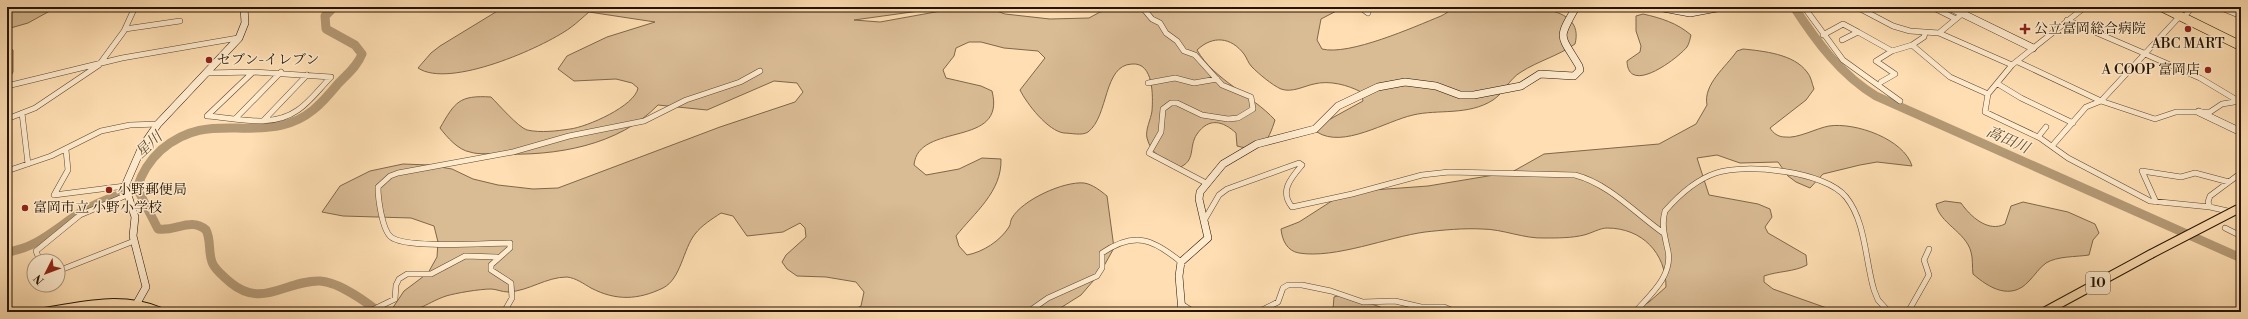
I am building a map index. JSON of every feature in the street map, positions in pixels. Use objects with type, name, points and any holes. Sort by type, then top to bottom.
[{"type":"highway","points":[[2162,7],[2184,14],[2240,41]]},
{"type":"highway","points":[[2169,7],[2240,41]]},
{"type":"main road","name":"10","points":[[2044,312],[2151,254],[2240,210]]},
{"type":"main road","points":[[45,312],[102,303],[137,303],[161,312]]},
{"type":"street","points":[[7,119],[35,108],[102,62],[125,29],[135,7]]},
{"type":"street","points":[[137,303],[146,287],[134,241],[135,217],[126,191],[142,148],[158,124],[240,38],[245,23],[244,7]]},
{"type":"street","points":[[1142,7],[1152,19],[1160,23],[1166,33],[1177,41],[1184,51],[1195,55],[1225,87],[1251,97],[1254,101],[1252,109],[1238,118],[1228,119],[1202,115],[1177,103],[1171,103],[1163,109],[1161,132],[1149,153],[1206,183]]},
{"type":"street","points":[[1360,7],[1368,12]]},
{"type":"street","points":[[1194,312],[1182,309],[1179,273],[1181,262],[1208,238],[1199,199],[1200,192],[1223,164],[1257,144],[1315,128],[1338,106],[1378,87],[1405,82],[1436,86],[1460,95],[1474,95],[1521,86],[1540,74],[1574,76],[1580,70],[1579,66],[1562,38],[1562,32],[1576,7]]},
{"type":"street","points":[[1658,7],[1669,11],[1694,13],[1722,7]]},
{"type":"street","points":[[1804,7],[1823,35],[1843,60],[1885,92],[1900,101]]},
{"type":"street","points":[[1857,7],[1893,26],[1925,33],[1939,33],[2012,65]]},
{"type":"street","points":[[1932,7],[1956,19]]},
{"type":"street","points":[[1948,7],[2033,48]]},
{"type":"street","points":[[2085,7],[2067,20],[2018,62],[2012,65],[1998,84],[1988,94],[1985,112],[2038,137],[2068,158],[2116,185],[2156,202],[2240,210]]},
{"type":"street","points":[[2052,146],[2086,107],[2101,101],[2184,14],[2193,7]]},
{"type":"street","points":[[2219,7],[2241,16]]},
{"type":"street","points":[[1939,33],[1962,14]]},
{"type":"street","points":[[2067,20],[2200,78],[2240,102]]},
{"type":"street","points":[[125,29],[176,23],[180,21]]},
{"type":"street","points":[[1823,35],[1843,24],[1892,51]]},
{"type":"street","points":[[1842,40],[1858,32]]},
{"type":"street","points":[[1881,82],[1896,75],[1876,61],[1892,51],[1912,45],[1924,37],[1925,33]]},
{"type":"street","points":[[7,86],[102,62],[181,46],[240,38]]},
{"type":"street","points":[[1912,45],[1950,77],[1988,94]]},
{"type":"street","points":[[2018,62],[2101,101],[2155,119],[2176,112],[2210,112],[2222,104],[2240,102]]},
{"type":"street","points":[[504,312],[512,298],[510,283],[505,278],[491,270],[491,265],[497,257],[510,248],[510,243],[433,244],[399,241],[391,238],[381,214],[378,198],[378,187],[390,176],[398,173],[513,152],[570,136],[644,121],[686,100],[740,82],[760,71]]},
{"type":"street","points":[[207,73],[253,72],[281,72],[331,77],[298,111],[287,116],[262,122],[207,116],[253,72]]},
{"type":"street","points":[[235,120],[281,72]]},
{"type":"street","points":[[262,122],[307,75]]},
{"type":"street","points":[[1148,83],[1175,78],[1194,83],[1216,79]]},
{"type":"street","points":[[1998,84],[2021,98],[2073,123]]},
{"type":"street","points":[[2199,112],[2241,132]]},
{"type":"street","points":[[22,114],[28,164]]},
{"type":"street","points":[[7,171],[66,150],[86,138],[116,127],[158,124]]},
{"type":"street","points":[[2038,137],[2046,127]]},
{"type":"street","points":[[66,150],[69,162],[69,173],[54,195],[126,191]]},
{"type":"street","points":[[1204,219],[1219,195],[1227,189],[1299,163],[1302,165],[1290,177],[1285,187],[1286,201],[1292,207],[1352,194],[1422,174],[1449,172],[1575,175],[1584,176],[1597,184],[1662,232]]},
{"type":"street","points":[[1635,312],[1660,283],[1665,274],[1668,256],[1662,232],[1665,211],[1708,175],[1735,169],[1811,176],[1837,191],[1851,203],[1869,276],[1878,300],[1889,312]]},
{"type":"street","points":[[2156,202],[2142,171],[2145,170],[2181,177],[2195,173],[2229,182]]},
{"type":"street","points":[[2210,207],[2208,202],[2210,196],[2241,173]]},
{"type":"street","points":[[37,253],[36,251],[80,216],[126,191]]},
{"type":"street","points":[[2225,228],[2241,236]]},
{"type":"street","points":[[1028,312],[1048,298],[1097,276],[1102,268],[1102,253],[1121,244],[1143,238],[1154,242],[1181,262]]},
{"type":"street","points":[[66,268],[134,241]]},
{"type":"street","points":[[1908,312],[1929,275],[1924,260],[1930,249]]},
{"type":"street","points":[[368,312],[395,299],[396,285],[399,279],[407,274],[431,274],[465,256],[497,257]]},
{"type":"street","points":[[1258,312],[1278,302],[1283,288],[1288,285],[1314,287],[1363,302],[1375,303],[1395,301],[1421,307],[1444,307],[1456,312]]},
{"type":"street","points":[[92,311],[102,303]]},
{"type":"shaded area","points":[[1465,6],[1518,7],[1548,10],[1560,14],[1570,20],[1576,30],[1575,44],[1521,72],[1513,78],[1497,97],[1483,105],[1463,110],[1413,115],[1352,136],[1339,137],[1327,136],[1317,132],[1323,123],[1363,101],[1361,92],[1344,85],[1332,83],[1314,84],[1294,90],[1281,89],[1255,70],[1249,64],[1239,48],[1233,44],[1222,40],[1209,42],[1197,50],[1204,61],[1223,79],[1256,103],[1275,120],[1270,134],[1263,144],[1252,148],[1237,146],[1236,133],[1226,126],[1216,123],[1206,125],[1194,139],[1188,162],[1178,168],[1168,163],[1155,153],[1149,144],[1147,138],[1147,128],[1152,111],[1152,89],[1148,74],[1145,69],[1139,65],[1132,64],[1123,67],[1116,73],[1111,82],[1100,115],[1095,125],[1088,132],[1080,134],[1064,133],[1051,127],[1045,122],[1033,109],[1020,90],[1045,58],[1038,51],[1004,48],[981,42],[969,42],[956,48],[954,56],[943,70],[946,78],[981,86],[992,91],[993,109],[987,121],[975,128],[930,143],[919,152],[914,165],[926,175],[959,169],[982,158],[1001,159],[997,182],[992,192],[956,236],[959,246],[967,255],[985,249],[991,245],[1001,237],[1009,227],[1011,219],[1017,211],[1034,198],[1055,188],[1076,183],[1084,183],[1093,186],[1107,196],[1114,248],[1100,273],[1081,295],[1054,312],[850,312],[861,306],[864,292],[856,282],[826,277],[797,276],[787,269],[782,262],[786,255],[806,237],[805,228],[800,223],[783,232],[747,236],[733,216],[721,213],[704,225],[695,234],[687,248],[678,271],[669,284],[645,295],[636,297],[618,297],[609,295],[567,277],[552,279],[516,291],[506,292],[486,289],[446,296],[414,310],[408,311],[392,309],[404,291],[428,273],[437,257],[438,242],[434,226],[411,218],[343,216],[322,212],[340,186],[370,171],[403,164],[429,165],[452,169],[473,179],[498,185],[533,189],[558,188],[720,127],[795,102],[803,92],[797,83],[774,81],[707,110],[658,105],[642,119],[624,130],[585,146],[564,150],[521,154],[481,154],[466,151],[453,143],[440,128],[454,106],[465,99],[472,97],[491,97],[523,128],[538,131],[554,131],[578,127],[598,120],[620,108],[635,95],[638,88],[632,83],[616,79],[574,81],[558,69],[567,56],[607,37],[655,22],[589,12],[573,26],[539,46],[495,63],[472,70],[451,73],[432,73],[418,68],[431,53],[440,46],[504,7],[948,7],[854,20],[880,22],[963,7],[986,7],[1005,14],[1050,19],[1089,18],[1100,12],[1118,7],[1215,9],[1233,7],[1344,7],[1321,19],[1317,40],[1322,49],[1334,50],[1364,45],[1382,39],[1441,16],[1456,7]]},
{"type":"shaded area","points":[[7,7],[57,7],[28,23],[7,29]]},
{"type":"shaded area","points":[[1643,14],[1656,17],[1680,27],[1691,35],[1687,47],[1674,59],[1654,72],[1644,75],[1635,75],[1629,71],[1627,61],[1640,52],[1641,46],[1636,31],[1636,16]]},
{"type":"shaded area","points":[[7,47],[13,50],[13,72],[7,83]]},
{"type":"shaded area","points":[[1743,49],[1778,54],[1794,61],[1808,74],[1814,89],[1806,100],[1770,128],[1773,132],[1782,137],[1790,137],[1829,126],[1840,125],[1865,130],[1889,140],[1907,156],[1912,166],[1877,162],[1860,165],[1823,174],[1810,188],[1796,182],[1788,176],[1778,162],[1740,163],[1717,155],[1697,158],[1709,195],[1758,204],[1770,209],[1772,217],[1765,227],[1768,233],[1806,255],[1807,265],[1797,269],[1764,276],[1764,282],[1773,289],[1838,312],[1633,312],[1649,302],[1666,287],[1665,275],[1662,263],[1657,253],[1650,245],[1631,232],[1620,229],[1604,228],[1587,234],[1565,238],[1537,238],[1490,229],[1446,230],[1425,232],[1329,253],[1313,254],[1295,252],[1288,247],[1284,241],[1281,229],[1299,222],[1338,197],[1373,190],[1428,186],[1512,172],[1544,154],[1659,144],[1696,124],[1707,105],[1708,90],[1716,76],[1737,51]]},
{"type":"shaded area","points":[[1945,201],[1961,203],[1974,218],[1986,225],[1999,226],[2005,224],[2011,206],[2023,202],[2068,212],[2095,224],[2099,233],[2093,240],[2089,255],[2061,258],[2050,261],[2039,269],[2022,287],[2008,291],[2000,290],[1986,284],[1973,274],[1972,254],[1968,245],[1938,211],[1936,204]]},
{"type":"shaded area","points":[[1344,294],[1394,312],[1334,312],[1334,297]]},
{"type":"waterway","name":"星川","points":[[137,188],[146,167],[153,158],[176,139],[205,129],[265,128],[291,123],[306,115],[320,104],[354,67],[362,54],[355,45],[326,29],[325,16],[334,7]]},
{"type":"waterway","name":"高田川","points":[[1794,7],[1820,45],[1840,68],[1863,88],[1876,96],[2241,258]]},
{"type":"waterway","points":[[7,252],[29,246],[39,241],[91,206],[137,188]]},
{"type":"waterway","name":"星川","points":[[137,188],[158,229],[171,229],[195,225],[206,230],[214,266],[231,283],[243,290],[254,294],[264,294],[308,282],[327,282],[343,288],[379,312]]},
{"type":"place","name":"公立富岡総合病院","points":[[2025,29]]},
{"type":"place","name":"ABC MART","points":[[2188,29]]},
{"type":"place","name":"セブン-イレブン","points":[[209,60]]},
{"type":"place","name":"A COOP 富岡店","points":[[2208,70]]},
{"type":"place","name":"小野郵便局","points":[[109,190]]},
{"type":"place","name":"富岡市立 小野小学校","points":[[25,208]]}]
